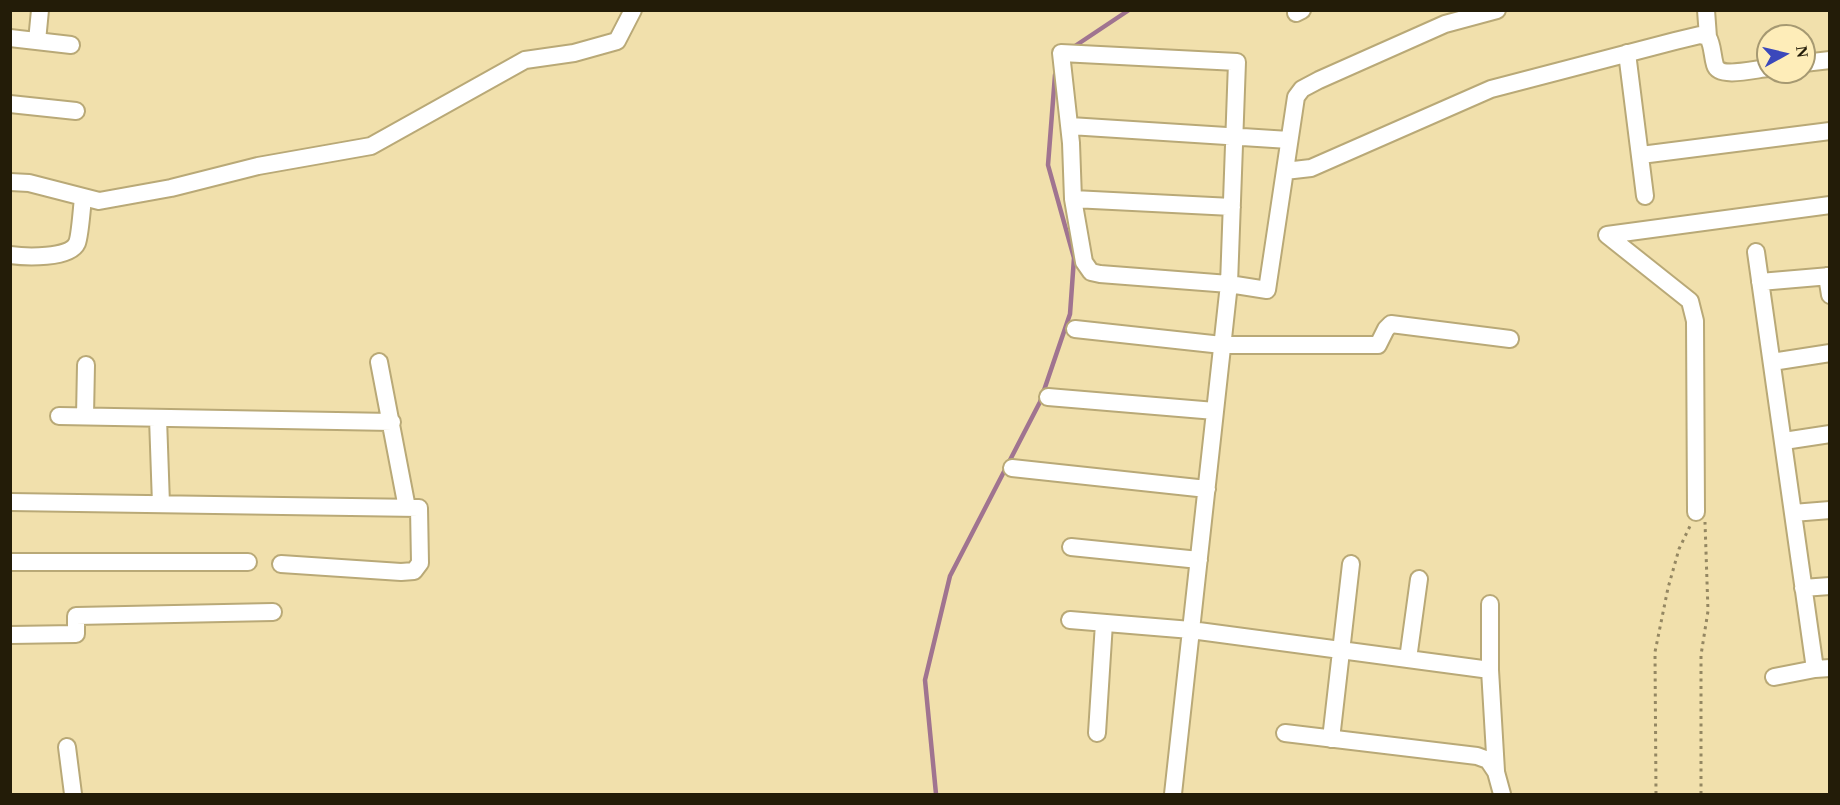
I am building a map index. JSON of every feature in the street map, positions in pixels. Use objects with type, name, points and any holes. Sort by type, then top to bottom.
[{"type":"street","points":[[37,41],[40,10]]},
{"type":"street","points":[[10,182],[29,183],[99,201],[171,188],[258,166],[371,146],[525,60],[574,53],[617,41],[633,10]]},
{"type":"street","points":[[1173,795],[1229,284],[1238,62],[1061,53],[1070,126],[1073,199],[1084,262],[1091,272],[1229,284],[1267,290],[1296,97],[1302,89],[1442,17],[1497,10]]},
{"type":"street","points":[[1706,10],[1708,37],[1712,44],[1715,67],[1719,71],[1728,73],[1756,70]]},
{"type":"street","points":[[1285,171],[1311,168],[1491,89],[1700,35],[1708,37]]},
{"type":"street","points":[[10,38],[71,45]]},
{"type":"street","points":[[1627,53],[1645,196]]},
{"type":"street","points":[[10,104],[76,111]]},
{"type":"street","points":[[1070,126],[1289,140]]},
{"type":"street","points":[[1641,155],[1830,131]]},
{"type":"street","points":[[10,255],[55,255],[68,252],[76,244],[83,197]]},
{"type":"street","points":[[1073,199],[1232,207]]},
{"type":"street","points":[[1696,512],[1695,321],[1690,301],[1607,235],[1830,205]]},
{"type":"street","points":[[1755,252],[1779,421],[1784,441],[1803,588],[1822,669],[1774,678]]},
{"type":"street","points":[[1760,282],[1828,276],[1830,295]]},
{"type":"street","points":[[1075,329],[1222,345],[1378,345],[1391,324],[1510,339]]},
{"type":"street","points":[[1772,362],[1830,353]]},
{"type":"street","points":[[379,362],[407,508]]},
{"type":"street","points":[[85,416],[86,365]]},
{"type":"street","points":[[1048,397],[1215,411]]},
{"type":"street","points":[[59,416],[392,422]]},
{"type":"street","points":[[158,418],[161,504]]},
{"type":"street","points":[[1784,441],[1830,434]]},
{"type":"street","points":[[1012,468],[1207,489]]},
{"type":"street","points":[[10,502],[419,508],[420,563],[414,571],[281,564]]},
{"type":"street","points":[[1793,513],[1830,510]]},
{"type":"street","points":[[1071,547],[1199,560]]},
{"type":"street","points":[[10,562],[249,562]]},
{"type":"street","points":[[1331,739],[1351,564]]},
{"type":"street","points":[[1408,659],[1419,579]]},
{"type":"street","points":[[1803,588],[1830,586]]},
{"type":"street","points":[[1490,604],[1490,670],[1496,772],[1502,795]]},
{"type":"street","points":[[10,636],[76,634],[76,616],[273,612]]},
{"type":"street","points":[[1070,620],[1191,630],[1490,670]]},
{"type":"street","points":[[1097,733],[1104,623]]},
{"type":"street","points":[[1285,733],[1477,756],[1488,760],[1496,772]]},
{"type":"street","points":[[68,747],[73,795]]},
{"type":"path","points":[[1656,795],[1655,652],[1668,588],[1679,549],[1696,512],[1705,517],[1708,610],[1701,655],[1701,795]]},
{"type":"waterway","points":[[1073,49],[1129,10]]},
{"type":"waterway","points":[[936,794],[925,680],[950,576],[1040,402],[1070,314],[1074,258],[1048,165],[1057,70]]}]
